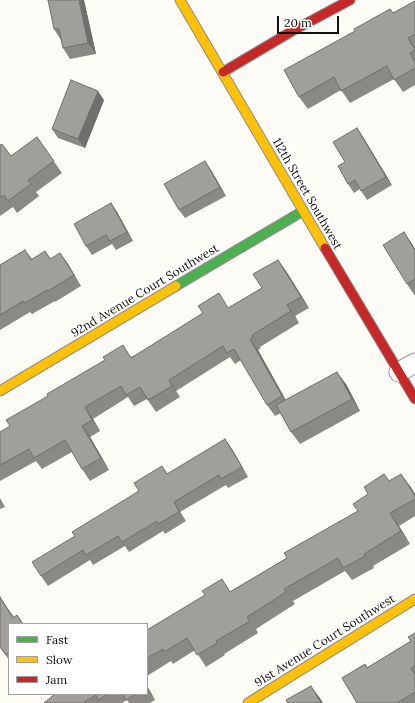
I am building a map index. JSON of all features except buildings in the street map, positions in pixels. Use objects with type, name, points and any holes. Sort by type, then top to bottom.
[{"type":"street","name":"112th Street Southwest","points":[[180,0],[415,399]]},
{"type":"street","points":[[223,72],[294,30],[350,0]]},
{"type":"street","name":"92nd Avenue Court Southwest","points":[[0,391],[303,211]]},
{"type":"street","points":[[399,372],[415,362]]},
{"type":"street","name":"91st Avenue Court Southwest","points":[[248,703],[415,599]]},
{"type":"traffic: fast","points":[[176,286],[303,211]]},
{"type":"traffic: slow","points":[[180,0],[325,248]]},
{"type":"traffic: slow","points":[[0,391],[176,286]]},
{"type":"traffic: slow","points":[[248,703],[415,599]]},
{"type":"traffic: jam","points":[[223,72],[294,30],[350,0]]},
{"type":"traffic: jam","points":[[325,248],[415,399]]}]
